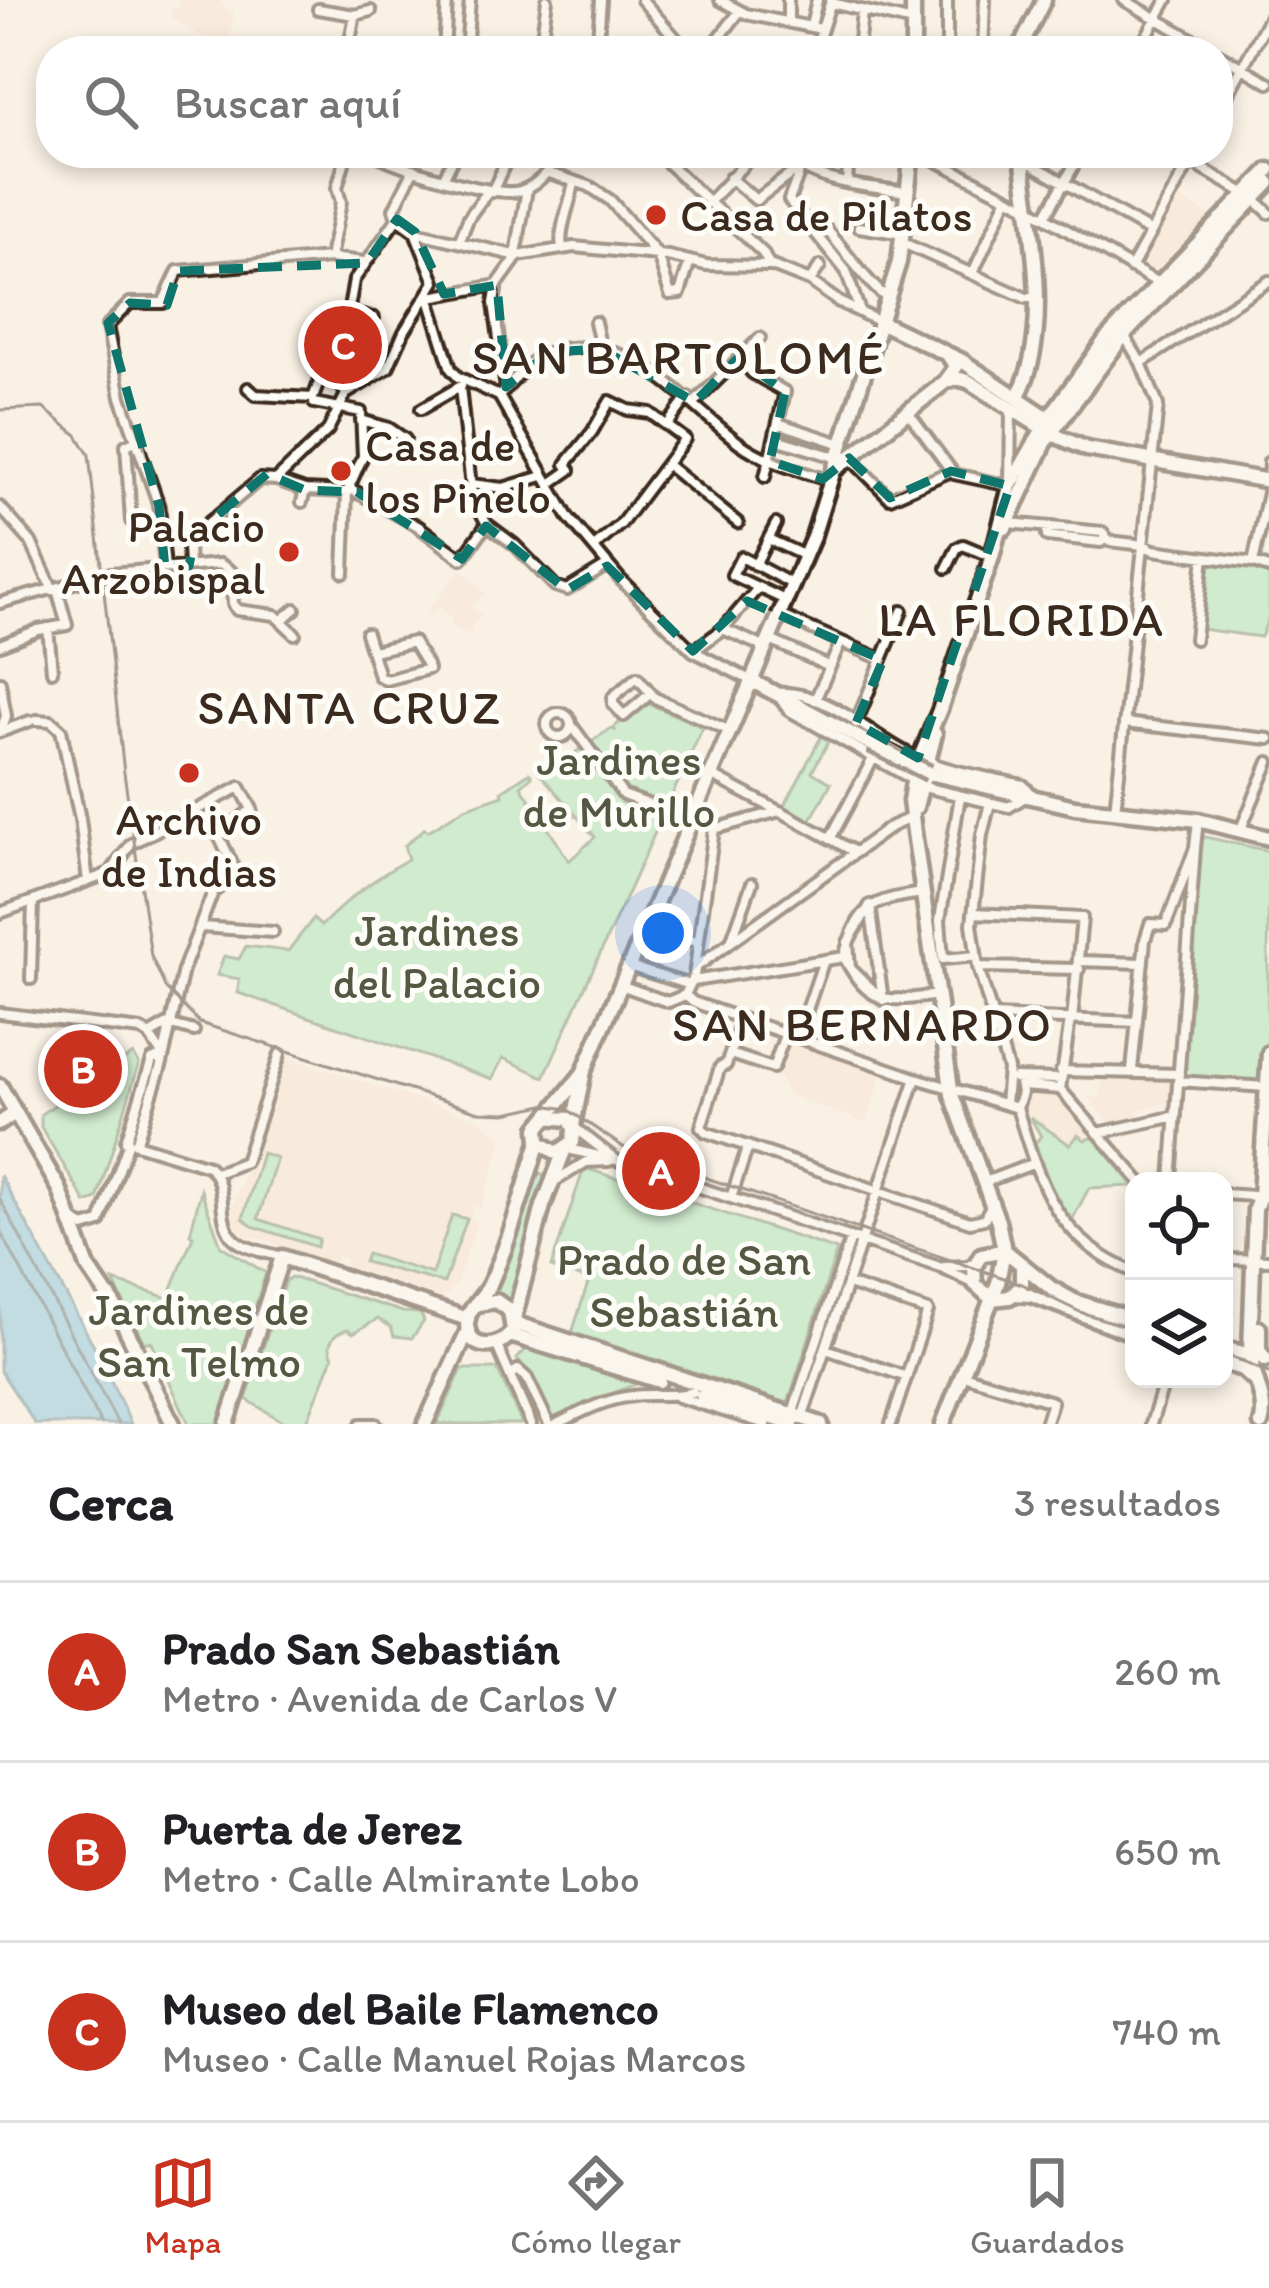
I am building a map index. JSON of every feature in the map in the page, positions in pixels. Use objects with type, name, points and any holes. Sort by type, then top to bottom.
[{"type":"main road","points":[[913,0],[913,36]]},
{"type":"main road","points":[[1026,36],[1044,0]]},
{"type":"main road","points":[[424,1424],[507,1245],[539,1142],[538,1128],[584,1071],[805,556],[840,462],[888,298],[904,238],[914,168]]},
{"type":"main road","points":[[1014,403],[1028,366],[1037,298],[1023,168]]},
{"type":"main road","points":[[992,557],[1050,426],[1269,170]]},
{"type":"main road","points":[[943,1424],[1003,1268],[1004,1250],[951,1088],[913,818],[922,775],[1010,486],[1106,339],[1250,196],[1269,183]]},
{"type":"main road","points":[[880,322],[947,354],[1076,444],[1107,455],[1269,481]]},
{"type":"main road","points":[[840,462],[945,382],[956,367],[947,354]]},
{"type":"main road","points":[[945,382],[960,378],[1014,403]]},
{"type":"main road","points":[[849,424],[852,440],[867,442]]},
{"type":"main road","points":[[750,680],[922,775],[1115,811],[1198,820],[1269,838]]},
{"type":"main road","points":[[1267,1361],[1259,1350],[1261,1260],[1255,1209],[1264,1196],[1269,1053]]},
{"type":"main road","points":[[452,1361],[481,1344],[496,1346],[512,1326],[543,1206],[573,1142],[584,1071]]},
{"type":"main road","points":[[0,1086],[73,1220],[88,1267],[113,1304],[173,1424]]},
{"type":"main road","points":[[0,1123],[16,1113]]},
{"type":"main road","points":[[548,1117],[562,1115],[574,1126]]},
{"type":"main road","points":[[539,1142],[550,1152],[566,1150]]},
{"type":"main road","points":[[986,1316],[975,1286],[998,1221]]},
{"type":"main road","points":[[982,1256],[1004,1250]]},
{"type":"main road","points":[[1004,1250],[1051,1288],[1125,1317]]},
{"type":"main road","points":[[227,1424],[282,1257],[468,1325],[481,1344]]},
{"type":"main road","points":[[1261,1260],[1250,1355],[1253,1379],[1265,1406],[1261,1424]]},
{"type":"main road","points":[[986,1316],[1023,1280],[1022,1265]]},
{"type":"main road","points":[[975,1286],[992,1299],[1031,1295],[1125,1331]]},
{"type":"main road","points":[[478,1304],[500,1303],[512,1326],[693,1392],[820,1424]]},
{"type":"main road","points":[[512,1326],[794,1421]]},
{"type":"main road","points":[[1233,1350],[1267,1361]]},
{"type":"main road","points":[[1233,1368],[1253,1379]]},
{"type":"street","points":[[467,36],[470,0]]},
{"type":"street","points":[[542,36],[547,0]]},
{"type":"street","points":[[598,36],[601,0]]},
{"type":"street","points":[[642,0],[674,36]]},
{"type":"street","points":[[720,0],[740,10],[816,27]]},
{"type":"street","points":[[788,0],[788,21]]},
{"type":"street","points":[[816,36],[817,0]]},
{"type":"street","points":[[946,36],[947,0]]},
{"type":"street","points":[[984,36],[985,0]]},
{"type":"street","points":[[1124,0],[1188,36]]},
{"type":"street","points":[[1147,36],[1167,0]]},
{"type":"street","points":[[444,1],[444,36]]},
{"type":"street","points":[[816,27],[831,2],[913,22]]},
{"type":"street","points":[[318,9],[355,15],[371,11]]},
{"type":"street","points":[[720,36],[740,10]]},
{"type":"street","points":[[859,36],[862,10]]},
{"type":"street","points":[[351,36],[355,15]]},
{"type":"street","points":[[1233,86],[1269,18]]},
{"type":"street","points":[[1233,62],[1269,83]]},
{"type":"street","points":[[330,258],[343,168]]},
{"type":"street","points":[[444,177],[448,168]]},
{"type":"street","points":[[459,242],[469,217],[502,168]]},
{"type":"street","points":[[552,168],[527,188],[490,191],[414,169],[394,209],[397,219],[415,232],[516,254],[562,247],[769,265],[810,281],[835,300],[880,322]]},
{"type":"street","points":[[676,168],[763,253],[769,265]]},
{"type":"street","points":[[708,203],[740,168]]},
{"type":"street","points":[[730,178],[756,200],[799,168]]},
{"type":"street","points":[[799,168],[847,183],[910,192]]},
{"type":"street","points":[[799,168],[789,200],[846,271],[860,312]]},
{"type":"street","points":[[847,183],[848,168]]},
{"type":"street","points":[[958,168],[1160,284]]},
{"type":"street","points":[[1042,168],[1150,232]]},
{"type":"street","points":[[1045,217],[1074,168]]},
{"type":"street","points":[[1131,268],[1187,168]]},
{"type":"street","points":[[1208,168],[1269,213]]},
{"type":"street","points":[[549,172],[610,200],[658,255],[666,289],[676,296],[690,261]]},
{"type":"street","points":[[562,247],[559,236],[574,182]]},
{"type":"street","points":[[527,188],[516,254],[497,285],[493,316],[502,392],[568,517],[608,565],[693,651],[750,680]]},
{"type":"street","points":[[973,274],[1007,198]]},
{"type":"street","points":[[313,400],[321,377],[331,368],[354,280],[397,219]]},
{"type":"street","points":[[860,227],[904,238],[1026,298],[1037,298]]},
{"type":"street","points":[[827,230],[878,294],[888,298]]},
{"type":"street","points":[[275,480],[320,440],[346,394],[388,368],[408,325],[429,298],[436,279],[422,258],[415,232]]},
{"type":"street","points":[[165,568],[159,506],[128,419],[106,334],[108,323],[130,303],[157,304],[167,299],[175,274],[330,258],[364,262]]},
{"type":"street","points":[[810,281],[820,266]]},
{"type":"street","points":[[1141,363],[1265,284],[1269,300]]},
{"type":"street","points":[[429,298],[497,285]]},
{"type":"street","points":[[429,298],[448,362],[462,382],[472,496],[487,524],[555,586],[567,590],[608,565]]},
{"type":"street","points":[[320,321],[374,318]]},
{"type":"street","points":[[596,322],[601,349]]},
{"type":"street","points":[[1115,811],[1158,405],[1124,335]]},
{"type":"street","points":[[668,424],[760,338]]},
{"type":"street","points":[[502,392],[537,358],[550,352],[601,349],[638,362],[692,400],[736,440],[769,460],[840,462]]},
{"type":"street","points":[[739,358],[752,373],[785,392],[765,477]]},
{"type":"street","points":[[331,368],[346,394]]},
{"type":"street","points":[[421,409],[462,382],[502,392]]},
{"type":"street","points":[[248,388],[256,395],[342,407],[405,439]]},
{"type":"street","points":[[471,484],[503,488],[570,470],[566,464],[610,401],[650,413],[685,439],[621,524],[594,547]]},
{"type":"street","points":[[781,424],[813,434],[840,462],[890,498],[951,471],[1010,486],[1014,403]]},
{"type":"street","points":[[908,412],[951,471]]},
{"type":"street","points":[[344,573],[347,492],[363,456],[361,416]]},
{"type":"street","points":[[776,439],[840,462]]},
{"type":"street","points":[[131,520],[126,445],[137,440]]},
{"type":"street","points":[[1252,562],[1269,462]]},
{"type":"street","points":[[666,464],[738,523]]},
{"type":"street","points":[[189,566],[188,547],[195,533],[260,479],[305,490],[351,489],[418,526],[462,559],[487,524]]},
{"type":"street","points":[[302,502],[305,490]]},
{"type":"street","points":[[0,507],[31,542],[67,625],[0,645]]},
{"type":"street","points":[[1007,523],[1047,528],[1047,536],[1101,542],[1106,538],[1269,568]]},
{"type":"street","points":[[760,567],[776,524]]},
{"type":"street","points":[[769,539],[805,556]]},
{"type":"street","points":[[947,568],[963,545],[992,557]]},
{"type":"street","points":[[785,600],[732,575],[741,557],[792,584]]},
{"type":"street","points":[[1195,639],[1204,557]]},
{"type":"street","points":[[0,603],[103,576],[220,564],[232,574],[232,604],[240,612],[275,615],[295,634]]},
{"type":"street","points":[[693,651],[723,629],[758,588]]},
{"type":"street","points":[[282,620],[295,609]]},
{"type":"street","points":[[856,723],[902,611]]},
{"type":"street","points":[[779,614],[880,659]]},
{"type":"street","points":[[48,628],[52,671]]},
{"type":"street","points":[[723,629],[830,667]]},
{"type":"street","points":[[366,633],[379,676],[386,680],[427,667],[413,642],[373,651]]},
{"type":"street","points":[[815,700],[841,642]]},
{"type":"street","points":[[651,693],[624,716],[613,704],[613,698],[637,676],[651,693],[655,698],[729,726]]},
{"type":"street","points":[[0,682],[0,731],[34,721],[58,724],[80,819],[88,881]]},
{"type":"street","points":[[796,692],[856,723],[922,775],[1023,785],[1025,796],[1009,808],[960,796],[788,710],[777,693],[796,692]]},
{"type":"street","points":[[1124,723],[1269,739]]},
{"type":"street","points":[[573,727],[623,795],[691,820]]},
{"type":"street","points":[[830,839],[874,757]]},
{"type":"street","points":[[1240,831],[1269,762]]},
{"type":"street","points":[[710,774],[856,852]]},
{"type":"street","points":[[0,913],[110,873],[131,844],[240,787],[252,809],[219,836],[244,879]]},
{"type":"street","points":[[960,796],[940,920],[943,959],[1143,963]]},
{"type":"street","points":[[990,803],[973,913],[977,961],[1016,1081],[1017,1108],[1046,1192],[1066,1225],[1098,1255],[1125,1268]]},
{"type":"street","points":[[686,990],[695,968],[714,829],[780,811]]},
{"type":"street","points":[[695,968],[892,826],[913,818]]},
{"type":"street","points":[[1172,1172],[1198,820]]},
{"type":"street","points":[[1132,1070],[1150,924],[1166,926],[1195,848]]},
{"type":"street","points":[[73,1220],[84,1227],[100,1222],[162,1059],[183,970],[216,888],[231,879],[235,870]]},
{"type":"street","points":[[731,941],[752,883]]},
{"type":"street","points":[[922,893],[870,905],[844,957],[869,993],[883,1000],[938,995]]},
{"type":"street","points":[[31,979],[33,901]]},
{"type":"street","points":[[870,905],[883,1000]]},
{"type":"street","points":[[973,913],[1082,918],[1060,1080],[1132,1172]]},
{"type":"street","points":[[649,924],[698,943]]},
{"type":"street","points":[[201,927],[273,932]]},
{"type":"street","points":[[848,943],[850,968]]},
{"type":"street","points":[[623,986],[668,1002],[698,978],[844,957]]},
{"type":"street","points":[[798,1036],[824,960]]},
{"type":"street","points":[[632,967],[686,990],[692,1002],[1017,1108]]},
{"type":"street","points":[[0,1013],[140,1030],[149,1035],[162,1059]]},
{"type":"street","points":[[993,1016],[1136,1022]]},
{"type":"street","points":[[742,1019],[701,1127],[970,1222],[984,1219],[990,1201]]},
{"type":"street","points":[[149,1035],[168,1028],[194,1031]]},
{"type":"street","points":[[730,1054],[773,1068],[785,1035]]},
{"type":"street","points":[[216,1173],[245,1162],[280,1054]]},
{"type":"street","points":[[1016,1081],[1132,1070],[1267,1087]]},
{"type":"street","points":[[794,1421],[826,1349],[916,1078]]},
{"type":"street","points":[[1005,1104],[1016,1081]]},
{"type":"street","points":[[958,1114],[961,1105],[982,1099]]},
{"type":"street","points":[[1098,1133],[1176,1116]]},
{"type":"street","points":[[574,1126],[616,1160]]},
{"type":"street","points":[[131,1143],[208,1166],[216,1173],[229,1234],[241,1244],[282,1257]]},
{"type":"street","points":[[731,1198],[748,1146]]},
{"type":"street","points":[[566,1150],[616,1160],[851,1238],[864,1236],[975,1286]]},
{"type":"street","points":[[554,1181],[586,1162],[616,1160]]},
{"type":"street","points":[[983,1183],[1035,1163]]},
{"type":"street","points":[[1233,1194],[1264,1196]]},
{"type":"street","points":[[794,1421],[851,1238]]},
{"type":"street","points":[[937,1266],[957,1268],[982,1256]]},
{"type":"street","points":[[848,1284],[928,1311],[891,1424]]},
{"type":"street","points":[[496,1346],[531,1424]]},
{"type":"street","points":[[826,1349],[907,1377]]},
{"type":"street","points":[[510,1375],[518,1370],[527,1378],[553,1424],[622,1397],[677,1397],[766,1424]]},
{"type":"street","points":[[963,1375],[1052,1402],[1045,1424]]},
{"type":"street","points":[[1150,1424],[1162,1388]]},
{"type":"street","points":[[677,1397],[693,1392]]},
{"type":"street","points":[[361,1424],[376,1424]]},
{"type":"highlighted area","points":[[397,219],[415,232],[444,294],[497,285],[506,387],[550,352],[601,349],[695,402],[739,357],[785,392],[770,461],[823,479],[849,458],[890,498],[951,471],[1010,486],[918,758],[856,723],[883,660],[747,601],[693,651],[607,566],[567,590],[486,526],[462,559],[357,492],[305,490],[267,474],[195,534],[189,566],[165,568],[159,506],[108,323],[130,303],[167,305],[178,271],[367,263]]},
{"type":"shaded area","points":[[178,0],[220,0],[234,11],[231,36],[201,36],[171,19],[172,9],[179,8]]},
{"type":"shaded area","points":[[1176,196],[1211,216],[1151,274],[1140,264]]},
{"type":"shaded area","points":[[461,569],[486,593],[470,608],[483,615],[473,623],[471,635],[451,627],[452,620],[439,606],[431,617],[425,614]]},
{"type":"shaded area","points":[[795,1041],[883,1071],[866,1123],[788,1095],[777,1072],[786,1044]]},
{"type":"shaded area","points":[[284,1056],[480,1120],[503,1139],[481,1208],[474,1206],[470,1219],[477,1222],[456,1284],[446,1295],[344,1266],[346,1259],[337,1256],[334,1263],[244,1234],[234,1224],[232,1209]]},
{"type":"shaded area","points":[[1131,1072],[1175,1076],[1172,1115],[1166,1104],[1153,1106],[1137,1110],[1140,1122],[1112,1127],[1088,1097],[1100,1097],[1102,1080],[1130,1082]]},
{"type":"shaded area","points":[[1028,1093],[1057,1098],[1087,1133],[1086,1140],[1070,1145],[1025,1113]]},
{"type":"green space","points":[[1207,563],[1252,568],[1269,575],[1269,617],[1261,637],[1200,629]]},
{"type":"green space","name":"Jardines del Palacio","points":[[645,702],[703,727],[544,1077],[503,1058],[492,1079],[238,993],[239,979],[217,975],[224,956],[239,959],[246,946],[288,951],[313,919],[321,926],[363,889],[408,859],[404,846],[425,828],[428,831],[465,808],[503,795],[502,791],[529,773],[532,776],[521,786],[569,861],[595,837],[536,769],[556,758],[577,756],[576,752],[615,730]]},
{"type":"green space","points":[[823,733],[831,737],[812,772],[831,783],[809,823],[783,809]]},
{"type":"green space","points":[[1196,835],[1269,851],[1267,1087],[1178,1081]]},
{"type":"green space","points":[[133,1054],[139,1064],[97,1199],[86,1203],[41,1127],[41,1114]]},
{"type":"green space","points":[[1030,1117],[1070,1145],[1078,1135],[1085,1140],[1094,1137],[1125,1175],[1125,1186],[1089,1188],[1071,1222],[1055,1199],[1035,1143],[1041,1136]]},
{"type":"green space","points":[[262,1153],[277,1158],[258,1219],[319,1239],[317,1247],[252,1226],[243,1218]]},
{"type":"green space","name":"Prado de San Sebastián","points":[[583,1171],[837,1250],[788,1403],[572,1333],[589,1280],[551,1267]]},
{"type":"green space","points":[[536,1172],[547,1176],[511,1302],[491,1294]]},
{"type":"green space","name":"Jardines de San Telmo","points":[[201,1190],[221,1246],[266,1273],[219,1424],[189,1424],[151,1341],[144,1343],[113,1281],[168,1298],[193,1236]]},
{"type":"green space","points":[[452,1215],[467,1219],[444,1283],[364,1262],[367,1254],[432,1274]]},
{"type":"green space","points":[[291,1277],[403,1312],[420,1313],[424,1321],[412,1338],[394,1336],[391,1327],[378,1319],[353,1333],[348,1329],[335,1336],[330,1347],[333,1357],[306,1424],[287,1424],[246,1399],[285,1281]]},
{"type":"green space","points":[[528,1347],[636,1384],[551,1419],[517,1359]]},
{"type":"green space","points":[[462,1369],[497,1369],[522,1424],[437,1424]]},
{"type":"water","points":[[0,1175],[99,1355],[131,1424],[35,1424],[0,1370]]},
{"type":"tram line","points":[[0,410],[43,408],[77,435],[89,455],[124,773],[151,956],[166,989],[200,1023],[479,1112],[506,1113],[544,1105],[567,1109],[632,1153],[1022,1284],[1080,1312],[1125,1326]]},
{"type":"tram line","points":[[1233,1358],[1269,1373]]},
{"type":"place","name":"Casa de Pilatos","points":[[656,215]]},
{"type":"place","name":"Museo del Baile Flamenco","points":[[343,345]]},
{"type":"place","name":"Casa de los Pinelo","points":[[341,471]]},
{"type":"place","name":"Palacio Arzobispal","points":[[289,552]]},
{"type":"place","name":"Archivo de Indias","points":[[189,773]]},
{"type":"place","name":"Puerta de Jerez","points":[[83,1069]]},
{"type":"place","name":"Prado San Sebastián","points":[[661,1171]]},
{"type":"district","name":"SAN BARTOLOMÉ","points":[[679,357]]},
{"type":"district","name":"LA FLORIDA","points":[[1022,619]]},
{"type":"district","name":"SANTA CRUZ","points":[[350,707]]},
{"type":"district","name":"SAN BERNARDO","points":[[863,1024]]},
{"type":"park label","name":"Jardines de Murillo","points":[[619,785]]}]
